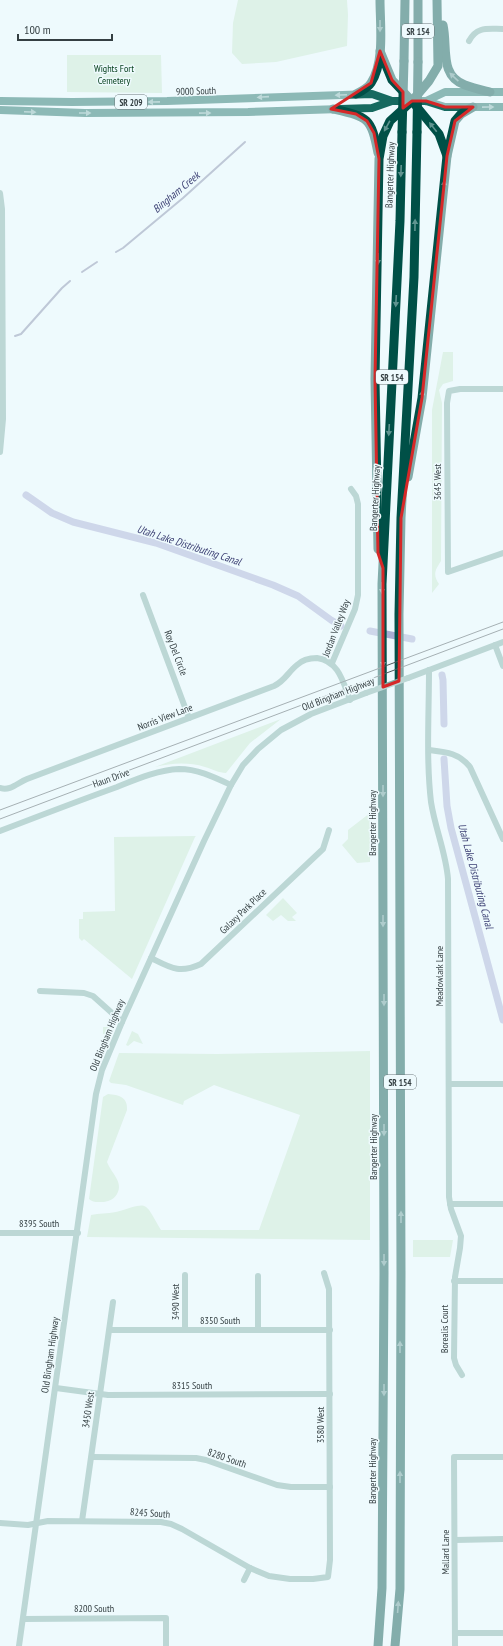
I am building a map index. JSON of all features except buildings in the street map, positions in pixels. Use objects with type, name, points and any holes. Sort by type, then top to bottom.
[{"type":"highway","points":[[356,94],[371,83],[376,73],[380,51],[380,0]]},
{"type":"highway","name":"Bangerter Highway","points":[[378,1646],[382,1588],[384,1281],[383,568],[400,221],[405,0]]},
{"type":"highway","name":"SR 154","points":[[395,1646],[400,1589],[401,1273],[399,614],[401,518],[414,277],[418,0]]},
{"type":"highway","points":[[437,0],[444,31],[446,67],[454,79],[464,85],[490,92]]},
{"type":"highway","points":[[383,568],[378,553],[375,379],[380,159],[385,129],[390,121],[412,101],[429,81],[438,66],[437,0]]},
{"type":"highway","points":[[380,51],[392,80],[412,101],[439,134],[447,156]]},
{"type":"highway","points":[[401,518],[422,398],[447,156],[455,122],[461,114],[473,107]]},
{"type":"highway","points":[[333,109],[356,114],[372,126],[380,159]]},
{"type":"main road","name":"9000 South","points":[[426,101],[445,92],[503,92]]},
{"type":"main road","name":"9000 South","points":[[0,100],[159,102],[372,94],[392,101],[426,101],[445,107],[503,107]]},
{"type":"main road","name":"9000 South","points":[[0,110],[60,113],[165,113],[372,108],[392,101]]},
{"type":"street","points":[[469,41],[473,34],[478,30],[503,29]]},
{"type":"street","points":[[0,194],[2,209],[3,419],[0,452]]},
{"type":"street","name":"3645 West","points":[[503,389],[460,389],[448,391],[448,572],[503,553]]},
{"type":"street","name":"Jordan Valley Way","points":[[350,700],[340,673],[332,663],[355,609],[358,595],[358,504],[356,496],[351,489]]},
{"type":"street","name":"Roy Del Circle","points":[[143,595],[190,718]]},
{"type":"street","name":"Old Bingham Highway","points":[[19,1646],[97,1091],[106,1060],[122,1022],[231,785],[243,765],[258,749],[281,730],[311,714],[503,642]]},
{"type":"street","points":[[495,645],[503,666]]},
{"type":"street","name":"Norris View Lane","points":[[0,788],[12,788],[23,780],[277,685],[283,681],[297,664],[305,660],[316,658],[332,663]]},
{"type":"street","name":"Meadowlark Lane","points":[[429,670],[429,750],[432,806],[444,854],[448,879],[450,1204],[461,1236],[454,1282]]},
{"type":"street","points":[[429,750],[456,754],[466,762],[502,830],[503,838]]},
{"type":"street","name":"Haun Drive","points":[[0,831],[162,771],[178,769],[194,771],[206,774],[231,785]]},
{"type":"street","name":"Galaxy Park Place","points":[[151,958],[173,969],[192,969],[202,964],[323,849],[329,830]]},
{"type":"street","points":[[40,991],[67,991],[89,994],[122,1022]]},
{"type":"street","points":[[449,1084],[500,1083]]},
{"type":"street","points":[[450,1204],[503,1204]]},
{"type":"street","name":"8395 South","points":[[0,1232],[78,1233]]},
{"type":"street","name":"3580 West","points":[[324,1273],[329,1289],[330,1330],[330,1560],[328,1577]]},
{"type":"street","name":"3490 West","points":[[185,1275],[185,1329]]},
{"type":"street","points":[[258,1276],[258,1330]]},
{"type":"street","points":[[454,1282],[503,1282]]},
{"type":"street","name":"Borealis Court","points":[[454,1282],[454,1358],[462,1375]]},
{"type":"street","name":"3450 West","points":[[82,1521],[113,1302]]},
{"type":"street","name":"8350 South","points":[[110,1330],[330,1330]]},
{"type":"street","name":"8315 South","points":[[56,1388],[101,1394],[330,1394]]},
{"type":"street","name":"8280 South","points":[[92,1457],[196,1458],[206,1460],[278,1485],[291,1487],[330,1487]]},
{"type":"street","name":"Mallard Lane","points":[[455,1646],[454,1457],[503,1457]]},
{"type":"street","name":"8245 South","points":[[0,1523],[28,1525],[48,1521],[152,1521],[182,1528],[250,1568],[269,1576],[290,1579],[313,1579],[328,1577]]},
{"type":"street","points":[[455,1540],[503,1540]]},
{"type":"street","points":[[244,1580],[250,1568]]},
{"type":"street","name":"8200 South","points":[[23,1619],[166,1618],[166,1646]]},
{"type":"street","points":[[455,1633],[503,1633]]},
{"type":"highlighted area","points":[[380,51],[392,80],[403,92],[403,108],[412,101],[426,101],[445,107],[473,107],[455,121],[447,156],[422,398],[401,518],[399,681],[383,687],[383,568],[378,553],[375,379],[379,159],[374,133],[367,121],[356,114],[331,109],[371,83]]},
{"type":"green space","points":[[238,0],[347,0],[347,46],[276,62],[242,64],[232,53],[233,23]]},
{"type":"green space","name":"Wights Fort Cemetery","points":[[67,55],[161,55],[162,93],[67,92]]},
{"type":"green space","points":[[443,352],[453,352],[453,381],[443,384],[439,390],[442,403],[441,561],[435,574],[439,584],[432,593],[432,410]]},
{"type":"green space","points":[[281,719],[250,743],[226,773],[218,772],[199,765],[174,764],[155,767]]},
{"type":"green space","points":[[370,813],[370,862],[357,863],[342,845],[348,839],[348,830]]},
{"type":"green space","points":[[196,836],[132,979],[84,939],[82,941],[79,938],[79,919],[83,919],[83,912],[115,911],[114,837]]},
{"type":"green space","points":[[283,898],[297,913],[292,917],[296,921],[288,921],[281,915],[273,921],[266,915]]},
{"type":"green space","points":[[108,1018],[113,1021],[107,1034],[103,1034],[103,1027],[108,1027]]},
{"type":"green space","points":[[132,1031],[138,1034],[143,1044],[134,1041],[128,1046],[126,1045]]},
{"type":"green space","points":[[370,1051],[370,1240],[87,1237],[91,1215],[116,1212],[140,1206],[148,1208],[161,1230],[259,1230],[300,1115],[214,1085],[184,1101],[183,1105],[126,1085],[111,1083],[109,1081],[119,1053],[217,1054]]},
{"type":"green space","points":[[108,1094],[116,1095],[124,1099],[127,1106],[127,1110],[107,1162],[118,1182],[119,1190],[112,1200],[96,1202],[89,1199],[103,1097]]},
{"type":"green space","points":[[413,1240],[453,1240],[450,1257],[413,1257]]},
{"type":"waterway","name":"Bingham Creek","points":[[116,252],[123,248],[183,198],[245,142]]},
{"type":"waterway","name":"Bingham Creek","points":[[82,272],[97,262]]},
{"type":"waterway","name":"Bingham Creek","points":[[15,336],[21,334],[70,281]]},
{"type":"waterway","name":"Utah Lake Distributing Canal","points":[[26,495],[52,513],[73,522],[156,543],[273,585],[298,596],[341,626]]},
{"type":"waterway","name":"Utah Lake Distributing Canal","points":[[370,631],[412,639]]},
{"type":"waterway","name":"Utah Lake Distributing Canal","points":[[442,675],[444,724]]},
{"type":"waterway","name":"Utah Lake Distributing Canal","points":[[444,759],[447,806],[451,828],[503,1020]]},
{"type":"tram line","points":[[0,810],[503,622]]},
{"type":"tram line","points":[[0,819],[503,629]]}]
